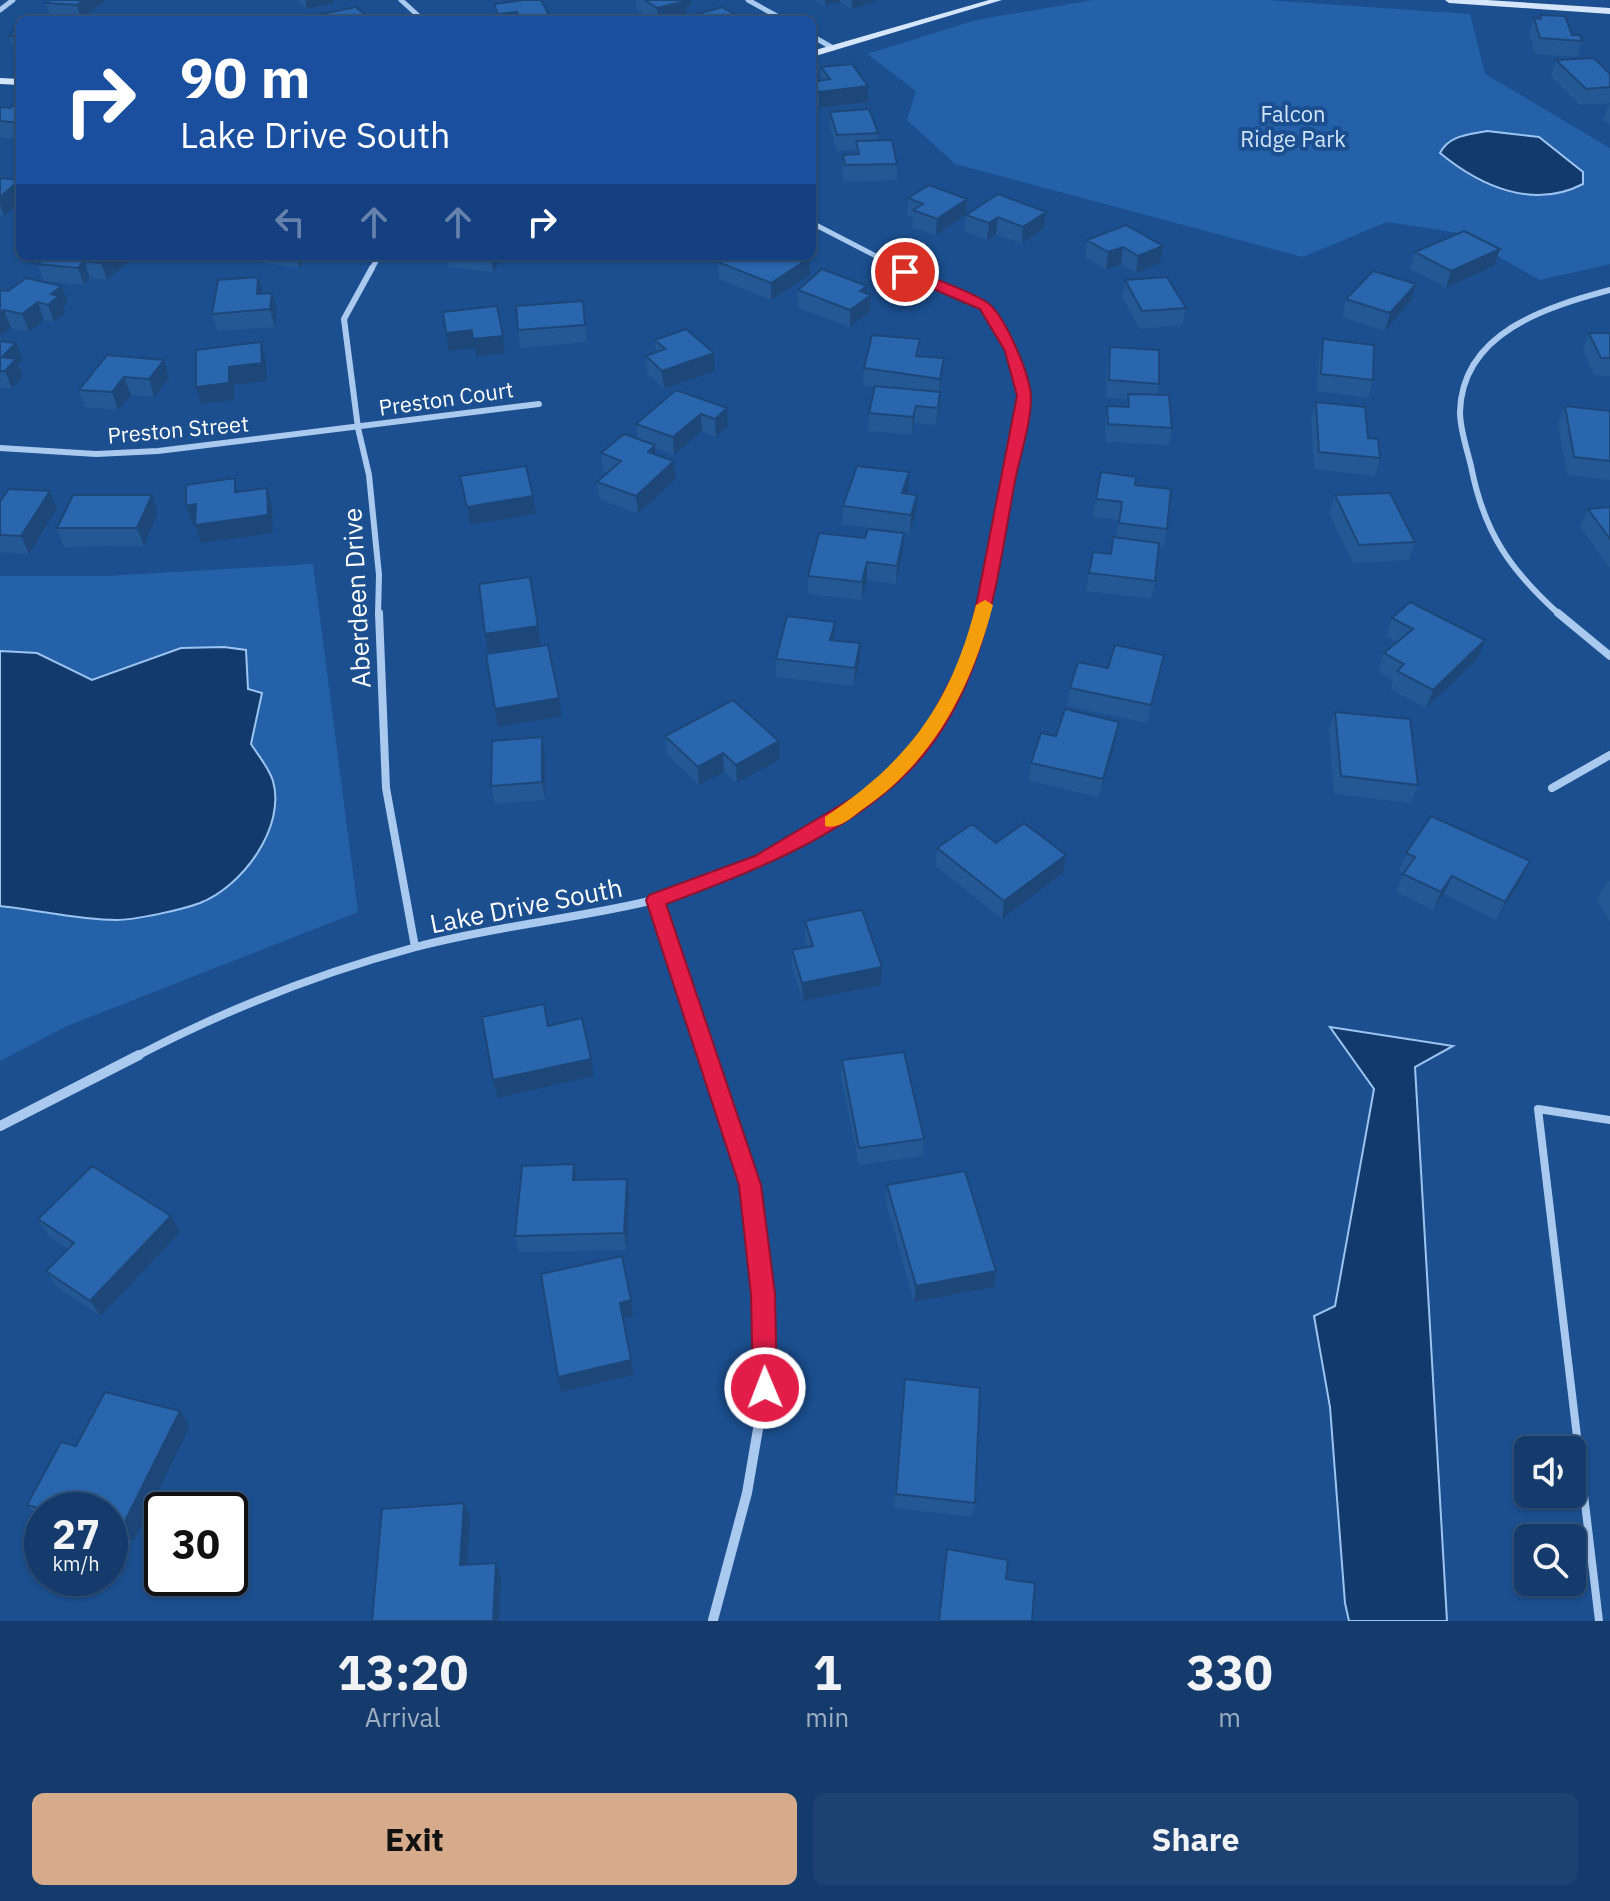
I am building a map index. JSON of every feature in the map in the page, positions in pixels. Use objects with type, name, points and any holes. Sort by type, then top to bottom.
[{"type":"street","points":[[0,10],[13,0]]},
{"type":"street","points":[[401,0],[419,16]]},
{"type":"street","points":[[748,0],[777,16]]},
{"type":"street","points":[[816,53],[998,0]]},
{"type":"street","points":[[1449,0],[1610,11]]},
{"type":"street","points":[[816,38],[833,48]]},
{"type":"street","name":"Lake Drive South","points":[[0,1126],[208,1019],[311,980],[415,947],[508,925],[656,900],[761,861],[822,828],[891,777],[931,733],[953,697],[971,657],[982,617],[1024,396],[1012,351],[985,307],[929,284],[816,225]]},
{"type":"street","name":"Aberdeen Drive","points":[[377,260],[344,319],[358,428],[369,475],[379,575],[378,653],[386,788],[415,947]]},
{"type":"street","points":[[1610,290],[1553,304],[1513,324],[1483,350],[1466,376],[1460,411],[1476,490],[1489,530],[1520,575],[1610,656]]},
{"type":"street","name":"Preston Court","points":[[358,428],[539,404]]},
{"type":"street","name":"Preston Street","points":[[0,448],[96,454],[158,451],[358,428]]},
{"type":"street","points":[[1552,788],[1610,755]]},
{"type":"street","points":[[656,900],[750,1185],[763,1294],[765,1388],[747,1493],[713,1620]]},
{"type":"lane","points":[[1599,1621],[1538,1109],[1610,1120]]},
{"type":"green space","name":"Falcon Ridge Park","points":[[1093,0],[1268,0],[1470,14],[1485,74],[1610,148],[1610,264],[1540,280],[1499,257],[1472,235],[1387,222],[1303,257],[955,164],[907,120],[916,91],[867,54],[976,20]]},
{"type":"green space","points":[[313,564],[358,912],[67,1026],[0,1061],[0,576],[106,576]]},
{"type":"shaded area","points":[[1487,131],[1539,137],[1583,172],[1583,184],[1545,195],[1508,191],[1472,175],[1440,153],[1454,139]]},
{"type":"shaded area","points":[[181,648],[246,650],[248,689],[262,693],[251,744],[271,776],[275,799],[267,835],[245,869],[216,895],[200,903],[134,918],[87,918],[0,906],[0,651],[37,653],[92,680]]},
{"type":"shaded area","points":[[1330,1027],[1453,1046],[1415,1067],[1447,1621],[1349,1621],[1345,1603],[1330,1407],[1314,1316],[1335,1306],[1374,1089]]},
{"type":"building","points":[[50,0],[83,0],[77,5],[46,3]]},
{"type":"building","points":[[541,0],[549,15],[498,14],[494,4]]},
{"type":"building","points":[[645,0],[685,0],[686,1],[657,8]]},
{"type":"building","points":[[356,7],[366,16],[312,16]]},
{"type":"building","points":[[722,7],[737,16],[691,16]]},
{"type":"building","points":[[1540,15],[1565,16],[1572,35],[1580,35],[1582,41],[1540,38],[1534,18],[1541,19]]},
{"type":"building","points":[[1594,58],[1610,74],[1610,87],[1586,89],[1556,60]]},
{"type":"building","points":[[852,64],[868,86],[819,92],[816,81],[830,79],[821,67]]},
{"type":"building","points":[[16,103],[16,123],[0,121],[0,107],[10,108]]},
{"type":"building","points":[[869,109],[878,133],[837,135],[830,112]]},
{"type":"building","points":[[892,140],[897,164],[845,165],[843,155],[859,154],[856,141]]},
{"type":"building","points":[[0,178],[16,180],[16,183],[0,197]]},
{"type":"building","points":[[929,185],[967,199],[937,219],[913,210],[923,204],[908,198]]},
{"type":"building","points":[[998,194],[1046,212],[1023,227],[998,217],[989,223],[966,215]]},
{"type":"building","points":[[1126,225],[1163,246],[1138,256],[1123,247],[1108,252],[1087,240]]},
{"type":"building","points":[[1464,231],[1500,249],[1451,271],[1415,252]]},
{"type":"building","points":[[42,260],[105,260],[101,263],[84,261],[78,268],[38,264]]},
{"type":"building","points":[[721,260],[807,260],[771,283],[718,262]]},
{"type":"building","points":[[822,269],[867,286],[860,291],[871,295],[850,310],[798,290]]},
{"type":"building","points":[[1373,271],[1416,284],[1390,313],[1346,299]]},
{"type":"building","points":[[258,277],[257,294],[272,293],[270,309],[212,314],[218,280]]},
{"type":"building","points":[[1167,277],[1186,308],[1142,311],[1125,280]]},
{"type":"building","points":[[26,278],[62,286],[51,294],[59,296],[48,305],[38,302],[22,314],[4,310],[0,313],[0,291],[8,291]]},
{"type":"building","points":[[583,301],[585,325],[518,330],[516,306]]},
{"type":"building","points":[[497,306],[503,336],[473,339],[472,330],[446,333],[443,312]]},
{"type":"building","points":[[686,329],[714,353],[662,371],[646,356],[665,349],[655,340]]},
{"type":"building","points":[[1589,333],[1610,333],[1610,358],[1601,358]]},
{"type":"building","points":[[872,335],[920,339],[916,356],[944,358],[940,379],[864,368]]},
{"type":"building","points":[[1323,339],[1374,345],[1373,380],[1321,374]]},
{"type":"building","points":[[0,341],[16,343],[2,357],[16,359],[5,371],[0,371]]},
{"type":"building","points":[[261,342],[262,363],[229,367],[229,383],[196,387],[196,350]]},
{"type":"building","points":[[1110,347],[1159,350],[1159,384],[1109,380]]},
{"type":"building","points":[[107,355],[164,360],[149,379],[124,377],[112,392],[79,390]]},
{"type":"building","points":[[875,386],[940,392],[938,408],[916,406],[913,417],[869,413]]},
{"type":"building","points":[[676,390],[727,408],[715,419],[701,414],[673,437],[636,424]]},
{"type":"building","points":[[1128,394],[1169,395],[1172,428],[1108,424],[1107,406],[1129,407]]},
{"type":"building","points":[[1316,402],[1365,407],[1368,438],[1378,439],[1380,458],[1319,452]]},
{"type":"building","points":[[1565,406],[1610,411],[1610,461],[1574,457]]},
{"type":"building","points":[[624,434],[655,445],[648,452],[674,461],[636,496],[597,482],[621,461],[601,453]]},
{"type":"building","points":[[526,466],[533,496],[467,507],[460,476]]},
{"type":"building","points":[[857,466],[909,472],[902,493],[917,495],[911,515],[843,506]]},
{"type":"building","points":[[1101,472],[1136,477],[1135,485],[1171,489],[1167,529],[1119,523],[1122,502],[1096,499]]},
{"type":"building","points":[[235,478],[235,492],[267,488],[268,515],[195,525],[196,504],[186,506],[186,485]]},
{"type":"building","points":[[9,489],[50,491],[21,536],[0,535],[0,501]]},
{"type":"building","points":[[1390,493],[1415,542],[1359,545],[1335,495]]},
{"type":"building","points":[[73,495],[152,495],[137,528],[57,528]]},
{"type":"building","points":[[1610,507],[1610,539],[1588,509]]},
{"type":"building","points":[[868,529],[904,533],[897,566],[867,562],[862,582],[808,576],[819,533],[865,538]]},
{"type":"building","points":[[1113,537],[1159,543],[1155,581],[1089,573],[1093,552],[1111,554]]},
{"type":"building","points":[[530,577],[538,626],[485,634],[479,584]]},
{"type":"building","points":[[1410,602],[1485,640],[1433,690],[1397,671],[1404,664],[1384,653],[1413,629],[1392,618]]},
{"type":"building","points":[[787,616],[835,622],[830,640],[860,643],[855,668],[776,659]]},
{"type":"building","points":[[548,645],[559,698],[495,709],[486,654]]},
{"type":"building","points":[[1115,645],[1164,655],[1151,705],[1070,688],[1078,662],[1108,668]]},
{"type":"building","points":[[733,700],[779,741],[736,765],[723,753],[698,767],[665,736]]},
{"type":"building","points":[[1065,709],[1119,722],[1103,779],[1031,763],[1041,733],[1056,736]]},
{"type":"building","points":[[1335,712],[1410,719],[1418,785],[1341,776]]},
{"type":"building","points":[[542,737],[542,782],[491,786],[492,741]]},
{"type":"building","points":[[1431,816],[1530,861],[1505,902],[1452,876],[1441,892],[1403,874],[1415,857],[1406,853]]},
{"type":"building","points":[[1024,823],[1066,855],[1004,901],[937,848],[972,824],[996,843]]},
{"type":"building","points":[[862,910],[882,967],[802,983],[792,950],[813,946],[805,921]]},
{"type":"building","points":[[544,1004],[548,1026],[582,1018],[591,1059],[493,1080],[482,1017]]},
{"type":"building","points":[[904,1052],[924,1139],[859,1148],[842,1060]]},
{"type":"building","points":[[574,1164],[573,1180],[627,1179],[624,1233],[515,1236],[522,1166]]},
{"type":"building","points":[[92,1166],[171,1216],[90,1301],[46,1271],[74,1243],[38,1219]]},
{"type":"building","points":[[965,1171],[996,1271],[916,1286],[887,1185]]},
{"type":"building","points":[[622,1256],[631,1300],[620,1303],[631,1360],[558,1377],[541,1274]]},
{"type":"building","points":[[905,1379],[980,1388],[975,1503],[896,1494]]},
{"type":"building","points":[[105,1392],[180,1411],[128,1515],[128,1492],[34,1492],[61,1442],[76,1446]]},
{"type":"building","points":[[464,1503],[460,1565],[496,1563],[493,1621],[372,1621],[382,1509]]},
{"type":"building","points":[[947,1549],[1008,1560],[1006,1579],[1035,1583],[1032,1621],[939,1621]]},
{"type":"slow traffic","points":[[832,821],[867,798],[903,766],[931,733],[953,697],[971,657],[985,605]]},
{"type":"route","points":[[765,1388],[763,1294],[750,1185],[656,900],[761,861],[822,828],[867,798],[903,766],[931,733],[953,697],[971,657],[982,617],[1024,396],[1012,351],[985,307],[905,272]]}]
